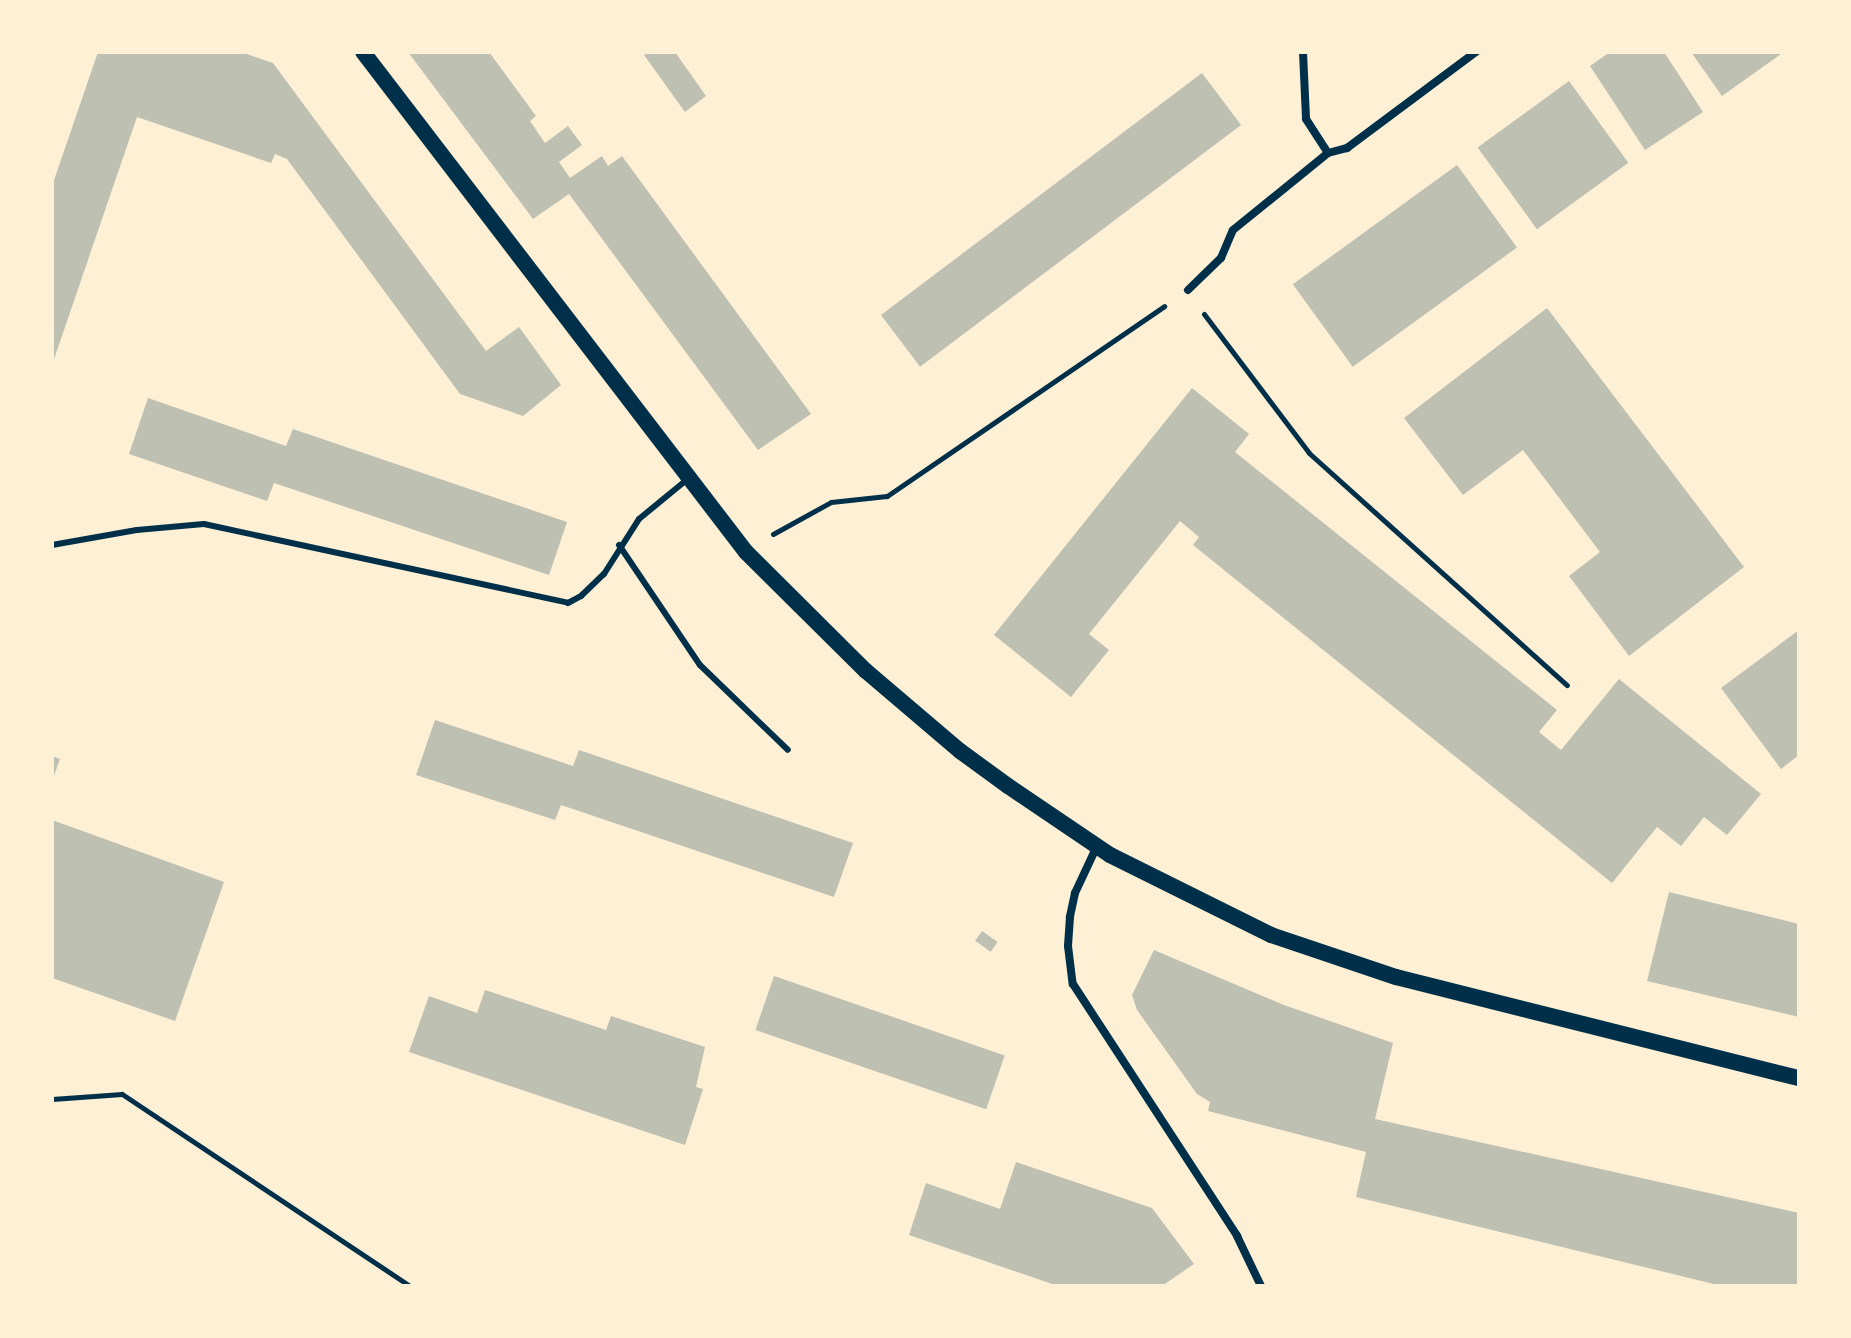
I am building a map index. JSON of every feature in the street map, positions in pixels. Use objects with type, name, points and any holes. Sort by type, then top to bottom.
[{"type":"main road","points":[[363,52],[746,552],[850,656],[960,751],[1097,846],[1177,892],[1271,935],[1396,977],[1799,1078]]},
{"type":"street","points":[[1303,52],[1306,119],[1328,153]]},
{"type":"street","points":[[1188,290],[1221,258],[1233,230],[1328,153],[1347,148],[1476,52]]},
{"type":"street","points":[[1097,846],[1075,893],[1070,917],[1068,946],[1073,984],[1237,1236],[1261,1286]]},
{"type":"lane","points":[[52,545],[137,530],[204,524],[568,603],[604,574],[619,545],[639,519],[689,478]]},
{"type":"lane","points":[[619,545],[700,665],[788,750]]},
{"type":"path","points":[[746,552],[831,502],[887,496],[1188,290],[1211,326],[1309,453],[1567,685]]},
{"type":"path","points":[[52,1099],[122,1094],[410,1286]]},
{"type":"building","points":[[98,52],[241,52],[273,63],[486,351],[519,327],[561,385],[523,416],[460,394],[287,159],[275,154],[271,163],[137,117],[52,365],[52,186]]},
{"type":"building","points":[[408,52],[489,52],[536,116],[530,121],[545,143],[568,126],[582,145],[559,162],[570,178],[602,156],[608,166],[622,156],[811,414],[758,450],[569,194],[533,219]]},
{"type":"building","points":[[648,52],[675,52],[706,96],[685,112],[644,55]]},
{"type":"building","points":[[1610,52],[1664,52],[1703,112],[1645,150],[1590,66]]},
{"type":"building","points":[[1691,52],[1784,52],[1722,96]]},
{"type":"building","points":[[1202,73],[1241,125],[920,367],[881,315]]},
{"type":"building","points":[[1569,81],[1628,163],[1537,229],[1478,147]]},
{"type":"building","points":[[1457,165],[1517,248],[1353,367],[1293,284]]},
{"type":"building","points":[[1547,308],[1744,567],[1629,656],[1569,576],[1600,552],[1523,450],[1463,495],[1404,418]]},
{"type":"building","points":[[1192,388],[1249,434],[1235,452],[1557,710],[1539,732],[1561,750],[1619,679],[1761,794],[1727,835],[1704,817],[1681,846],[1657,827],[1612,883],[1193,545],[1199,537],[1180,521],[1089,634],[1109,650],[1071,697],[994,635]]},
{"type":"building","points":[[148,398],[286,446],[293,429],[567,522],[549,575],[274,483],[267,501],[129,454]]},
{"type":"building","points":[[1799,630],[1799,755],[1781,769],[1721,688]]},
{"type":"building","points":[[435,720],[573,766],[579,750],[853,843],[834,897],[561,805],[555,820],[416,775]]},
{"type":"building","points":[[52,756],[60,759],[52,781]]},
{"type":"building","points":[[52,820],[224,882],[175,1021],[52,978]]},
{"type":"building","points":[[1669,892],[1799,924],[1799,1017],[1647,981]]},
{"type":"building","points":[[982,931],[998,942],[991,952],[975,941]]},
{"type":"building","points":[[1154,950],[1284,1005],[1393,1043],[1375,1119],[1799,1213],[1799,1286],[1722,1286],[1356,1197],[1366,1152],[1208,1111],[1210,1102],[1197,1094],[1137,1010],[1132,995]]},
{"type":"building","points":[[774,976],[1005,1055],[986,1109],[755,1030]]},
{"type":"building","points":[[485,990],[606,1030],[611,1016],[705,1047],[696,1087],[703,1089],[685,1145],[409,1052],[429,996],[477,1013]]},
{"type":"building","points":[[1016,1162],[1152,1208],[1194,1264],[1162,1286],[1058,1286],[909,1235],[926,1183],[1000,1209]]}]
